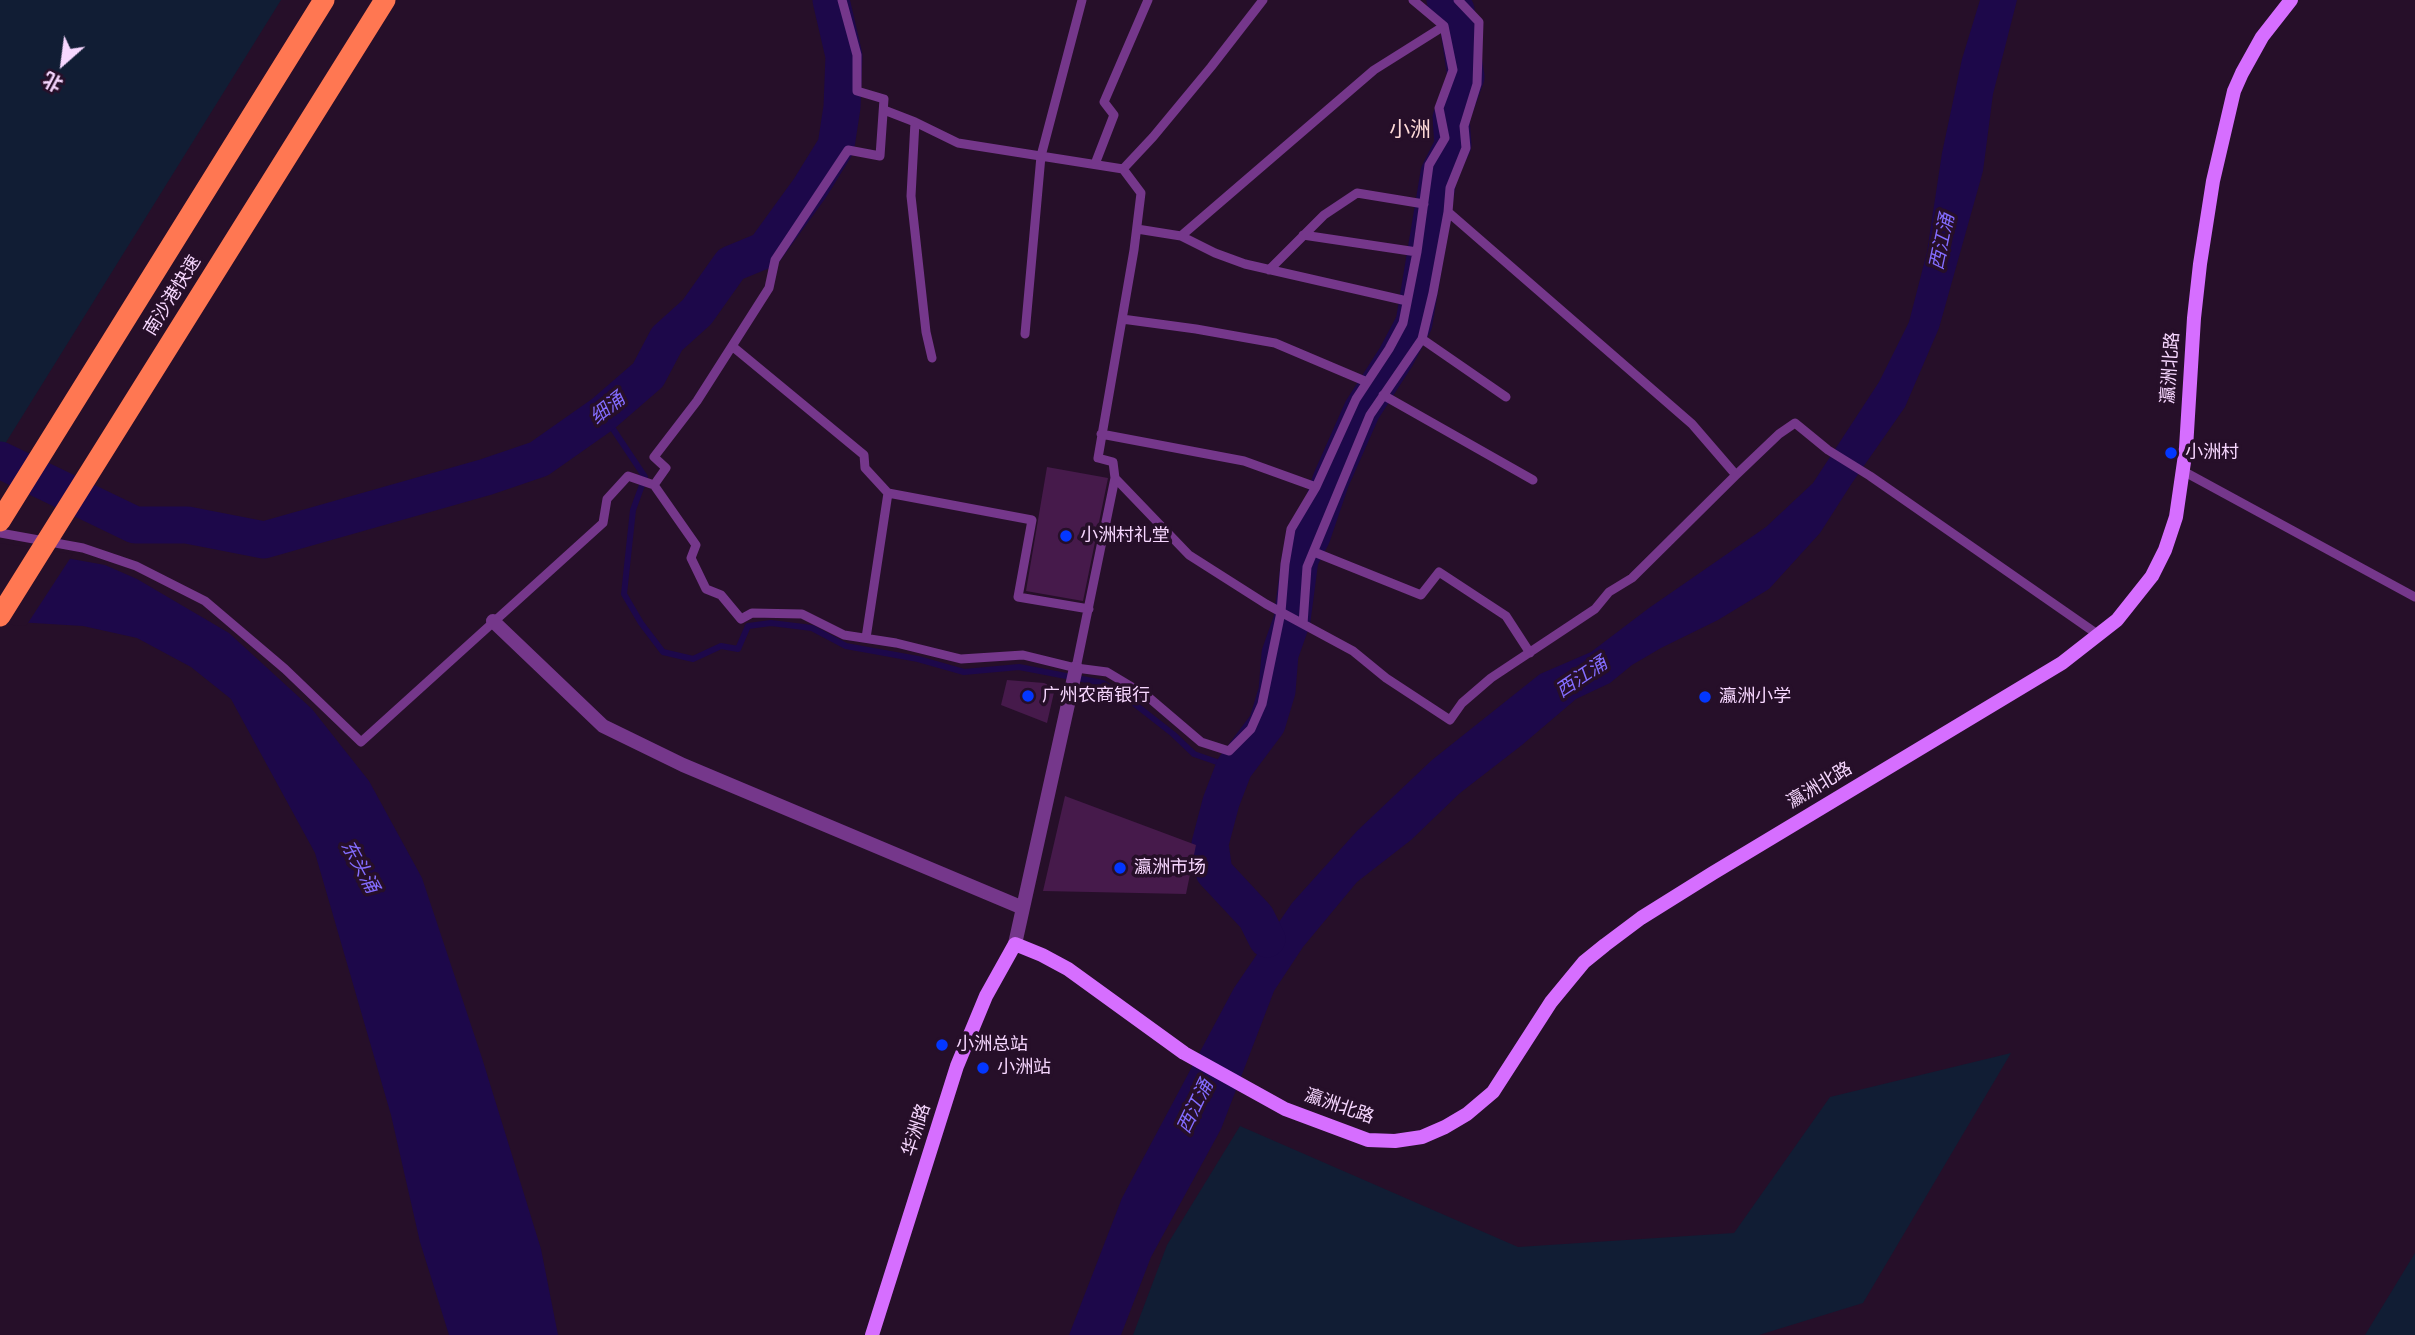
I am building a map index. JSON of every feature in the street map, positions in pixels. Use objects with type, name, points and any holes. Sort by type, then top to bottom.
[{"type":"highway","name":"南沙港快速","points":[[0,521],[324,0]]},
{"type":"highway","name":"南沙港快速","points":[[0,616],[385,0]]},
{"type":"main road","name":"瀛洲北路","points":[[1015,944],[1068,969],[1184,1053],[1285,1109],[1368,1140],[1395,1141],[1422,1137],[1467,1114],[1493,1093],[1551,1002],[1584,962],[1605,945],[1641,918],[1999,703],[2100,636],[2133,602],[2152,576],[2165,550],[2176,517],[2183,471],[2200,264],[2221,142],[2242,73],[2262,37],[2291,0]]},
{"type":"main road","name":"华洲路","points":[[872,1335],[957,1066],[986,996],[1015,944]]},
{"type":"street","points":[[493,621],[603,726],[683,765],[1023,908]]},
{"type":"street","points":[[1015,944],[1076,668]]},
{"type":"lane","points":[[654,485],[666,468],[654,457],[697,401],[769,288],[775,260],[849,150],[880,156],[884,99],[857,91],[857,55],[842,0]]},
{"type":"lane","points":[[1025,334],[1041,156],[1082,0]]},
{"type":"lane","points":[[1095,164],[1114,115],[1104,102],[1148,0]]},
{"type":"lane","points":[[1123,169],[1186,97],[1263,0]]},
{"type":"lane","points":[[0,533],[83,548],[136,566],[205,601],[285,669],[361,743],[603,523],[607,499],[628,476],[654,485],[696,545],[691,558],[706,589],[721,595],[741,619],[752,613],[802,614],[844,635],[896,643],[961,659],[1023,655],[1076,668],[1107,672],[1147,696],[1201,743],[1229,751],[1251,729],[1262,704],[1282,612],[1285,564],[1291,529],[1315,487],[1356,399],[1403,323],[1417,252],[1429,165],[1445,138],[1439,108],[1453,70],[1444,26],[1413,0]]},
{"type":"lane","points":[[1303,624],[1307,567],[1370,415],[1422,339],[1433,293],[1450,188],[1466,148],[1464,126],[1477,84],[1479,22],[1458,0]]},
{"type":"lane","points":[[1181,236],[1374,70],[1444,26]]},
{"type":"lane","points":[[884,110],[958,143],[1123,169],[1141,193],[1098,458],[1113,463],[1115,478],[1076,668]]},
{"type":"lane","points":[[915,122],[911,197],[926,332],[932,358]]},
{"type":"lane","points":[[1269,270],[1324,215],[1356,193],[1424,204]]},
{"type":"lane","points":[[1448,212],[1692,424],[1736,475]]},
{"type":"lane","points":[[1137,229],[1181,236],[1214,253],[1269,270],[1407,301]]},
{"type":"lane","points":[[1303,235],[1417,252]]},
{"type":"lane","points":[[1122,319],[1196,328],[1275,343],[1367,382]]},
{"type":"lane","points":[[1422,339],[1506,397]]},
{"type":"lane","points":[[732,346],[864,454],[865,468],[888,493],[1032,520],[1018,597],[1089,609]]},
{"type":"lane","points":[[1383,395],[1533,480]]},
{"type":"lane","points":[[1115,478],[1189,555],[1282,612],[1353,651],[1386,678],[1450,720],[1471,695],[1595,609],[1609,592],[1632,578],[1779,434],[1795,423],[1828,450],[1870,476],[2100,636]]},
{"type":"lane","points":[[1101,434],[1244,461],[1315,487]]},
{"type":"lane","points":[[2183,471],[2415,597]]},
{"type":"lane","points":[[866,638],[888,493]]},
{"type":"lane","points":[[1314,552],[1421,595],[1439,572],[1506,616],[1530,653]]},
{"type":"shaded area","points":[[0,0],[281,0],[0,452]]},
{"type":"shaded area","points":[[2011,1053],[1863,1303],[1759,1335],[1133,1335],[1167,1245],[1240,1126],[1518,1247],[1734,1233],[1830,1097]]},
{"type":"shaded area","points":[[2415,1253],[2415,1335],[2365,1335]]},
{"type":"water","name":"西江涌","points":[[1980,0],[2017,0],[1993,94],[1983,171],[1939,328],[1905,407],[1820,533],[1769,589],[1718,620],[1632,665],[1610,683],[1576,699],[1460,793],[1411,840],[1357,882],[1303,947],[1274,991],[1221,1129],[1151,1257],[1121,1335],[1069,1335],[1122,1198],[1234,988],[1292,903],[1357,831],[1432,760],[1540,674],[1591,652],[1766,527],[1813,483],[1879,382],[1909,322],[1927,252],[1942,153],[1962,59]]},
{"type":"water","name":"东头涌","points":[[0,546],[105,565],[137,579],[229,633],[312,709],[369,781],[422,878],[482,1058],[541,1249],[558,1335],[449,1335],[420,1242],[391,1115],[315,853],[231,699],[191,667],[137,638],[83,626],[0,621]]},
{"type":"pier","points":[[0,543],[73,554],[26,626],[0,624]]},
{"type":"building","name":"小洲村礼堂","points":[[1047,467],[1108,478],[1083,601],[1026,591]]},
{"type":"building","name":"广州农商银行","points":[[1007,680],[1044,683],[1055,688],[1047,723],[1001,705]]},
{"type":"building","name":"瀛洲市场","points":[[1065,796],[1196,845],[1186,894],[1043,891]]},
{"type":"waterway","name":"细涌","points":[[0,460],[135,525],[187,525],[264,540],[486,477],[539,459],[603,414],[648,375],[667,339],[697,312],[731,264],[765,250],[810,188],[836,146],[842,107],[844,56],[831,0]]},
{"type":"waterway","points":[[1267,939],[1256,917],[1214,872],[1210,844],[1221,802],[1234,768],[1267,724],[1277,691],[1280,654],[1292,620],[1300,559],[1312,536],[1331,480],[1362,410],[1414,323],[1439,173],[1453,145],[1451,118],[1466,77],[1456,10],[1445,0]]},
{"type":"waterway","points":[[603,414],[645,477],[633,510],[624,594],[663,652],[693,659],[721,646],[738,649],[748,626],[771,623],[812,628],[846,646],[918,659],[964,672],[1019,667],[1103,683],[1127,698],[1194,754],[1234,768]]},
{"type":"place","name":"小洲村","points":[[2171,453]]},
{"type":"place","name":"小洲村礼堂","points":[[1066,536]]},
{"type":"place","name":"广州农商银行","points":[[1028,696]]},
{"type":"place","name":"瀛洲小学","points":[[1705,697]]},
{"type":"place","name":"瀛洲市场","points":[[1120,868]]},
{"type":"place","name":"小洲总站","points":[[942,1045]]},
{"type":"place","name":"小洲站","points":[[983,1068]]},
{"type":"district","name":"小洲","points":[[1410,130]]}]
